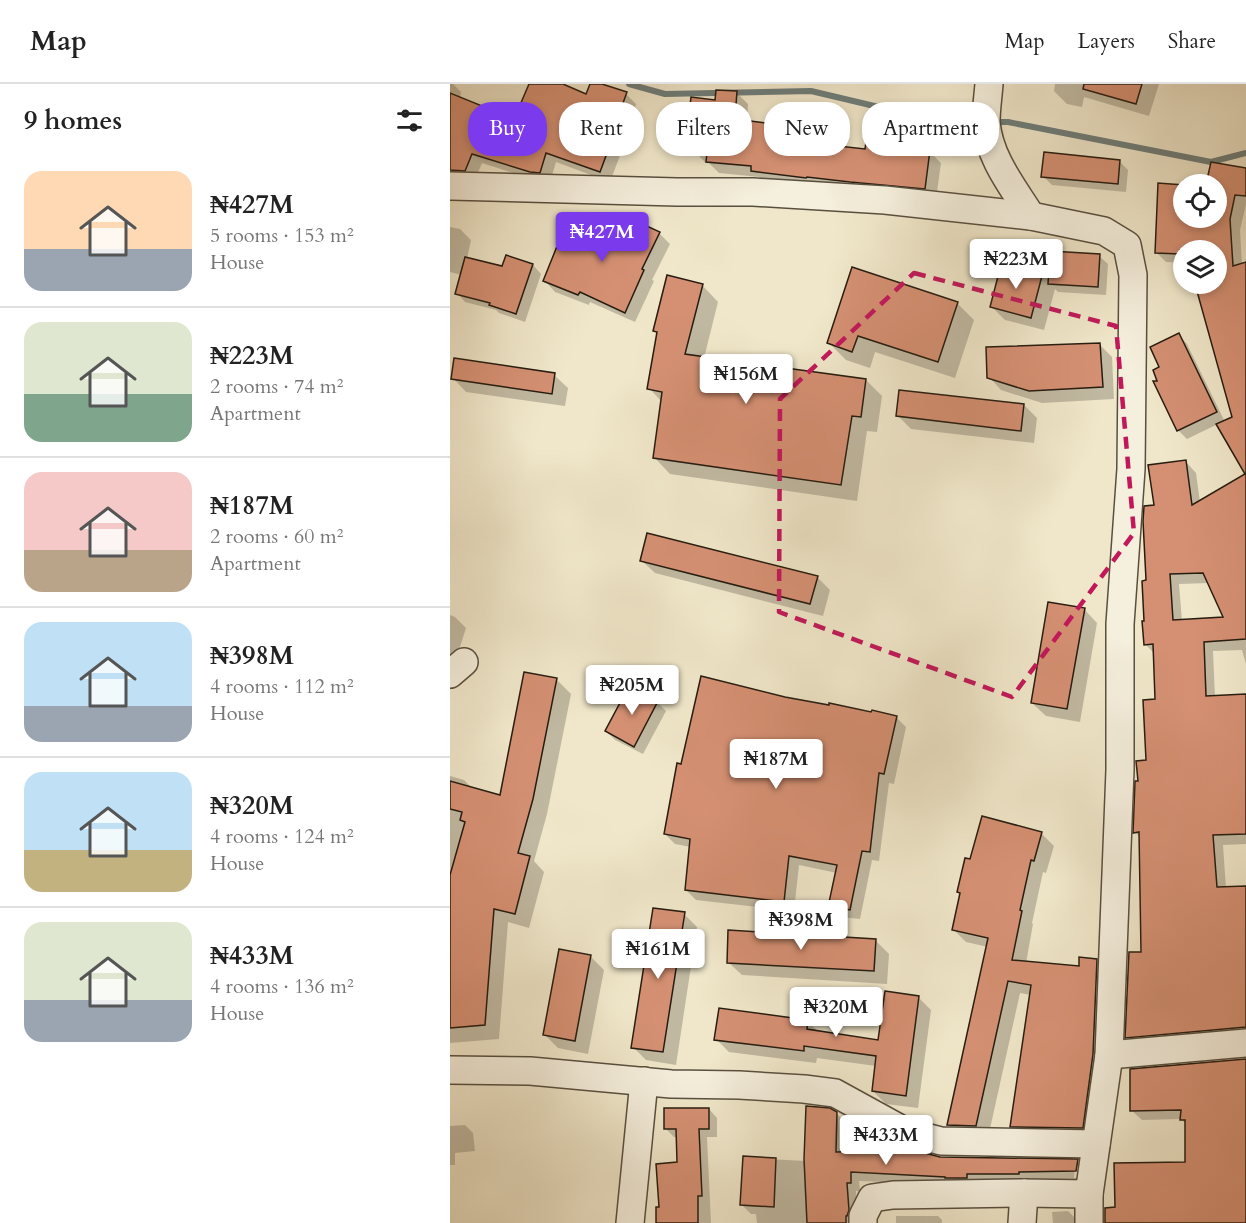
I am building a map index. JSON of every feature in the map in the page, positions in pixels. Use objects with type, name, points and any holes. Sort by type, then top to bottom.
[{"type":"street","points":[[989,84],[986,120],[994,158],[1031,216]]},
{"type":"street","points":[[450,186],[753,192],[885,200],[1031,216],[1104,231],[1127,245],[1132,275],[1131,469],[1120,624],[1120,770],[1109,1055],[1089,1194],[1089,1223]]},
{"type":"street","points":[[1109,1055],[1246,1043]]},
{"type":"street","points":[[450,1070],[530,1071],[644,1081],[804,1089],[835,1093],[906,1132],[941,1141],[1095,1144]]},
{"type":"street","points":[[630,1223],[644,1081]]},
{"type":"street","points":[[1022,1223],[1024,1193]]},
{"type":"street","points":[[863,1223],[863,1216],[872,1198],[893,1195],[1089,1194]]},
{"type":"highlighted area","points":[[914,273],[1116,326],[1134,533],[1012,697],[779,612],[780,399]]},
{"type":"building","points":[[529,84],[563,84],[586,94],[590,84],[602,84],[627,92],[623,102],[559,102],[559,156],[606,156],[600,172],[547,153],[547,102],[521,102]]},
{"type":"building","points":[[1084,84],[1142,84],[1136,104],[1083,89]]},
{"type":"building","points":[[716,90],[737,91],[736,102],[690,102],[691,97],[715,100]]},
{"type":"building","points":[[450,93],[472,102],[468,102],[468,156],[471,156],[465,171],[450,170]]},
{"type":"building","points":[[752,121],[764,123],[764,156],[850,156],[850,147],[862,149],[862,156],[929,156],[925,189],[806,178],[751,171],[751,166],[706,162],[707,156],[752,156]]},
{"type":"building","points":[[1044,152],[1120,160],[1118,184],[1041,177]]},
{"type":"building","points":[[478,156],[545,156],[540,173]]},
{"type":"building","points":[[1211,162],[1246,168],[1246,196],[1235,195],[1230,219],[1233,266],[1246,262],[1246,639],[1204,642],[1206,696],[1246,694],[1246,834],[1213,835],[1217,887],[1246,886],[1246,1027],[1125,1038],[1129,952],[1141,952],[1139,832],[1133,833],[1135,781],[1138,781],[1136,761],[1146,760],[1143,700],[1155,699],[1153,644],[1144,645],[1142,621],[1144,621],[1142,581],[1146,580],[1144,506],[1154,505],[1148,465],[1186,460],[1192,505],[1245,474],[1216,424],[1232,417],[1198,294],[1227,294],[1227,240],[1173,240],[1173,254],[1155,253],[1158,183],[1173,184],[1173,228],[1227,228],[1227,174],[1208,174]],"holes":[[[1203,573],[1223,617],[1173,620],[1170,574]]]},
{"type":"building","points":[[627,217],[660,232],[642,269],[644,270],[625,313],[580,292],[578,295],[543,281],[566,224],[614,243]]},
{"type":"building","points":[[1050,251],[1100,254],[1098,287],[1048,284]]},
{"type":"building","points":[[506,255],[533,264],[516,314],[489,305],[490,303],[455,294],[465,257],[502,266]]},
{"type":"building","points":[[1002,261],[1043,272],[1031,318],[990,307]]},
{"type":"building","points":[[852,267],[958,302],[938,362],[858,336],[852,352],[827,343]]},
{"type":"building","points":[[667,275],[703,284],[685,354],[866,379],[861,417],[852,416],[841,485],[653,458],[662,392],[647,389],[657,332],[653,331]]},
{"type":"building","points":[[1179,333],[1217,412],[1177,431],[1153,381],[1157,381],[1153,370],[1159,367],[1150,347]]},
{"type":"building","points":[[1100,343],[1103,387],[1029,391],[987,378],[986,347]]},
{"type":"building","points":[[454,358],[555,373],[552,394],[451,379]]},
{"type":"building","points":[[899,390],[1024,404],[1021,431],[896,416]]},
{"type":"building","points":[[647,533],[818,576],[810,604],[640,561]]},
{"type":"building","points":[[1048,602],[1085,608],[1067,709],[1031,703]]},
{"type":"building","points":[[524,672],[557,678],[533,799],[518,853],[530,856],[515,914],[494,909],[485,1025],[450,1028],[450,875],[465,822],[460,820],[462,812],[450,809],[450,781],[500,795]]},
{"type":"building","points":[[701,676],[785,697],[897,716],[884,774],[879,773],[870,852],[862,851],[850,910],[828,907],[837,865],[789,856],[784,902],[685,890],[690,839],[664,834],[677,763],[681,764]]},
{"type":"building","points":[[629,686],[658,701],[634,747],[605,731]]},
{"type":"building","points":[[982,816],[1042,832],[1034,861],[1031,860],[1012,960],[1079,966],[1079,957],[1097,959],[1093,1054],[1083,1128],[1010,1127],[1031,985],[1008,981],[976,1126],[947,1125],[988,938],[952,930],[960,893],[957,892],[965,858],[970,859]]},
{"type":"building","points":[[653,908],[685,912],[663,1052],[631,1048]]},
{"type":"building","points":[[728,930],[876,939],[874,971],[727,963]]},
{"type":"building","points":[[559,949],[591,955],[575,1041],[543,1035]]},
{"type":"building","points":[[885,991],[919,996],[906,1096],[872,1091],[876,1056],[804,1046],[804,1051],[714,1040],[719,1008],[808,1020],[807,1029],[878,1040]]},
{"type":"building","points":[[1246,1059],[1246,1223],[1105,1223],[1105,1208],[1115,1207],[1114,1163],[1185,1162],[1185,1120],[1180,1120],[1181,1110],[1130,1111],[1130,1069]]},
{"type":"building","points":[[806,1106],[830,1108],[837,1112],[836,1152],[875,1151],[875,1141],[891,1142],[940,1157],[1078,1159],[1076,1171],[967,1174],[967,1178],[851,1172],[851,1183],[847,1183],[849,1210],[846,1223],[807,1223],[804,1159]]},
{"type":"building","points":[[664,1108],[709,1108],[709,1129],[699,1129],[702,1196],[698,1196],[698,1223],[656,1223],[656,1207],[659,1207],[656,1164],[677,1162],[676,1129],[664,1129]]},
{"type":"building","points":[[743,1156],[776,1158],[774,1207],[740,1205]]},
{"type":"waterway","points":[[629,84],[665,94],[811,91],[862,103]]},
{"type":"waterway","points":[[999,122],[1211,162],[1246,153]]}]
